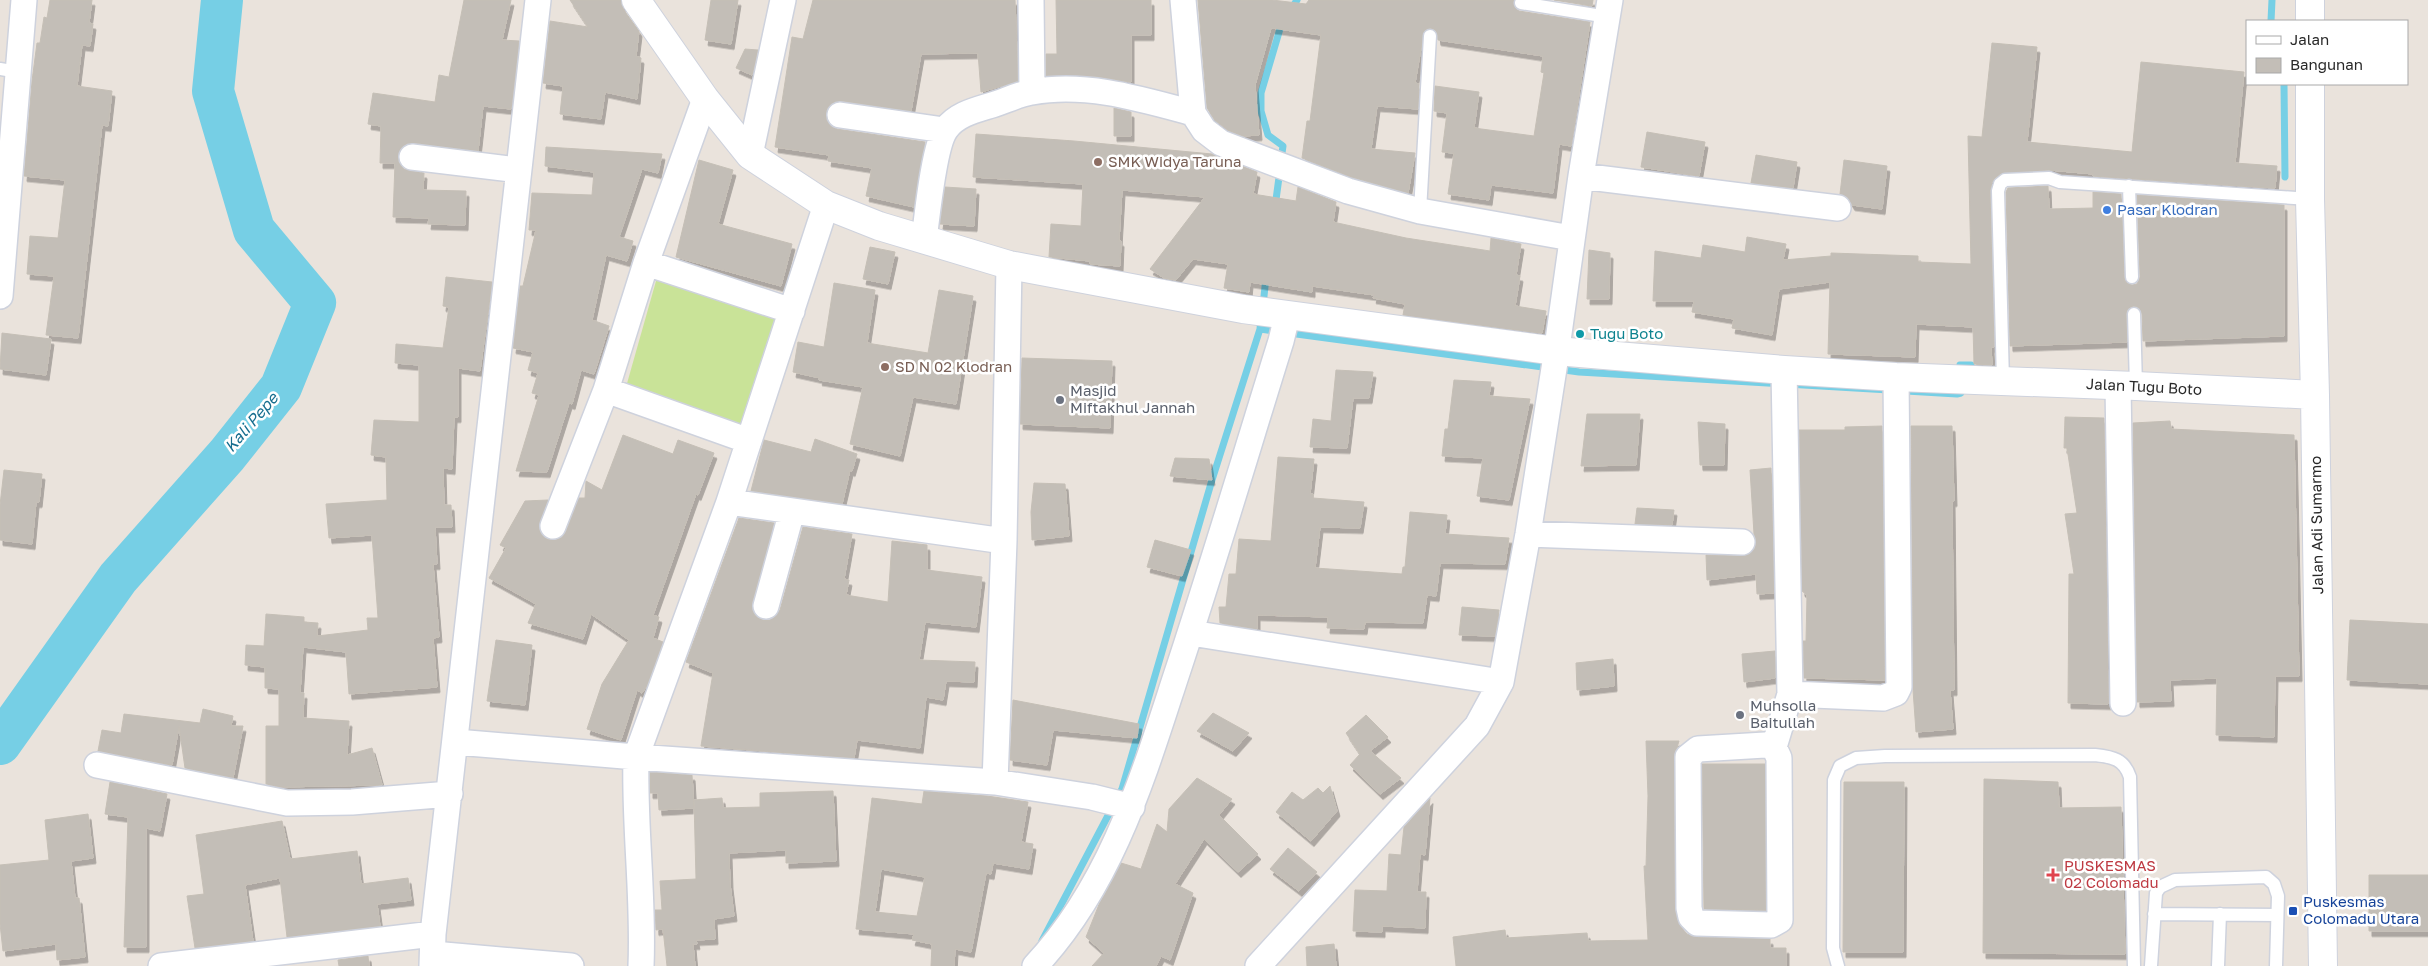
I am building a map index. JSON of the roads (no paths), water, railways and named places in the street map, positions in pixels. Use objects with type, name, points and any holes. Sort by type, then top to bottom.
[{"type":"main road","name":"Jalan Tugu Boto","points":[[636,0],[705,100],[750,155],[826,205],[880,226],[1008,265],[1243,310],[1283,325],[1554,364],[1897,387],[1943,378],[2315,395]]},
{"type":"main road","points":[[2310,0],[2310,20]]},
{"type":"main road","name":"Jalan Adi Sumarmo","points":[[2310,85],[2310,198],[2315,395],[2323,966]]},
{"type":"street","points":[[0,296],[9,71],[24,0]]},
{"type":"street","points":[[432,952],[538,0]]},
{"type":"street","points":[[750,155],[783,0]]},
{"type":"street","points":[[1031,0],[1032,92]]},
{"type":"street","points":[[1183,0],[1193,113],[1211,137],[1278,166],[1348,191],[1420,211],[1571,238]]},
{"type":"street","points":[[1258,966],[1477,726],[1501,682],[1528,534],[1580,176],[1609,9]]},
{"type":"street","points":[[924,240],[933,174],[944,130],[955,119],[974,110],[1032,92],[1072,90],[1106,92],[1138,98],[1193,113]]},
{"type":"street","points":[[554,526],[606,390],[646,263],[705,100]]},
{"type":"street","points":[[840,115],[944,130]]},
{"type":"street","points":[[412,157],[518,170]]},
{"type":"street","points":[[1580,176],[1838,208]]},
{"type":"street","points":[[641,966],[643,936],[635,786],[636,757],[729,502],[826,205]]},
{"type":"street","points":[[646,263],[792,311]]},
{"type":"street","points":[[995,782],[1004,541],[1008,265]]},
{"type":"street","points":[[1035,966],[1051,949],[1080,910],[1128,806],[1190,634],[1283,325]]},
{"type":"street","points":[[1774,748],[1765,745],[1698,749],[1688,757],[1689,908],[1691,917],[1697,923],[1771,925],[1780,920],[1780,765],[1774,748],[1790,694],[1784,380]]},
{"type":"street","points":[[2123,703],[2127,385]]},
{"type":"street","points":[[1790,694],[1883,698],[1896,693],[1899,687],[1897,387]]},
{"type":"street","points":[[606,390],[749,440]]},
{"type":"street","points":[[729,502],[1004,541]]},
{"type":"street","points":[[766,606],[792,511]]},
{"type":"street","points":[[1528,534],[1742,542]]},
{"type":"street","points":[[1190,634],[1501,682]]},
{"type":"street","points":[[456,742],[636,757],[995,782],[1092,797],[1128,806]]},
{"type":"street","points":[[97,765],[287,803],[352,802],[450,794]]},
{"type":"street","points":[[165,966],[432,952],[571,966]]},
{"type":"lane","points":[[1521,3],[1609,9]]},
{"type":"lane","points":[[1420,211],[1430,36]]},
{"type":"lane","points":[[2003,381],[2000,184],[2005,180],[2049,178],[2060,182],[2310,198]]},
{"type":"lane","points":[[2129,186],[2132,277]]},
{"type":"lane","points":[[2127,385],[2134,314]]},
{"type":"lane","points":[[1838,966],[1833,948],[1834,780],[1840,766],[1856,758],[1885,756],[2107,756],[2119,760],[2126,767],[2130,777],[2134,966]]},
{"type":"lane","points":[[2151,966],[2156,893],[2160,887],[2175,880],[2266,877],[2274,884],[2278,896],[2277,966],[2269,966]]},
{"type":"lane","points":[[2154,914],[2277,915]]},
{"type":"lane","points":[[2218,966],[2220,914]]},
{"type":"waterway","name":"Kali Pepe","points":[[0,744],[118,578],[227,455],[281,387],[315,303],[254,230],[213,91],[222,0]]},
{"type":"waterway","points":[[1290,11],[1297,0]]},
{"type":"waterway","points":[[2271,20],[2272,0]]},
{"type":"waterway","points":[[1281,160],[1283,146],[1268,135],[1261,111],[1261,93],[1282,22]]},
{"type":"waterway","points":[[2284,85],[2285,177]]},
{"type":"waterway","points":[[1275,207],[1280,170]]},
{"type":"waterway","points":[[1263,306],[1266,277]]},
{"type":"waterway","points":[[1042,941],[1122,789],[1212,480],[1260,329],[1261,317]]},
{"type":"waterway","points":[[1260,329],[1579,372],[1957,394],[1961,393],[1961,386]]},
{"type":"waterway","points":[[1961,375],[1960,365],[1971,365]]},
{"type":"place","name":"SMK Widya Taruna","points":[[1098,162]]},
{"type":"place","name":"Pasar Klodran","points":[[2107,210]]},
{"type":"place","name":"Tugu Boto","points":[[1580,334]]},
{"type":"place","name":"SD N 02 Klodran","points":[[885,367]]},
{"type":"place","name":"Masjid Miftakhul Jannah","points":[[1060,400]]},
{"type":"place","name":"Muhsolla Baitullah","points":[[1740,715]]},
{"type":"place","name":"PUSKESMAS 02 Colomadu","points":[[2053,875]]},
{"type":"place","name":"Puskesmas Colomadu Utara","points":[[2293,911]]}]
